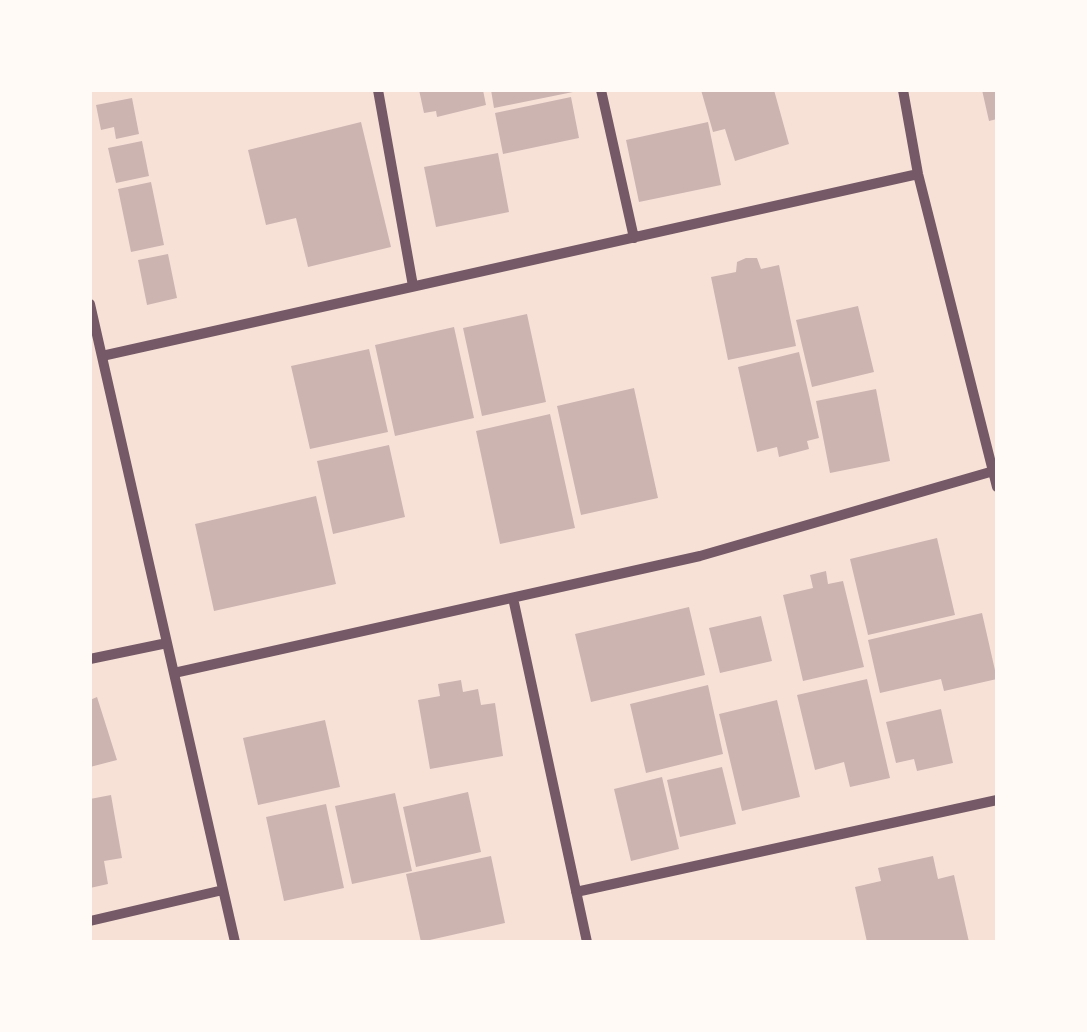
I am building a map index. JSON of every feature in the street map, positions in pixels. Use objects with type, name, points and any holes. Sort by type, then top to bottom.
[{"type":"street","points":[[378,90],[413,286]]},
{"type":"street","points":[[601,90],[634,238]]},
{"type":"street","points":[[903,90],[918,174],[997,487]]},
{"type":"street","points":[[102,356],[918,174]]},
{"type":"street","points":[[90,304],[235,942]]},
{"type":"street","points":[[174,674],[700,556],[995,470]]},
{"type":"street","points":[[512,598],[587,942]]},
{"type":"street","points":[[90,659],[167,644]]},
{"type":"street","points":[[576,892],[997,800]]},
{"type":"street","points":[[90,920],[223,890]]},
{"type":"building","points":[[419,90],[483,90],[486,105],[437,117],[436,111],[424,113]]},
{"type":"building","points":[[491,90],[573,90],[573,92],[494,108]]},
{"type":"building","points":[[701,90],[774,90],[789,144],[735,161],[725,129],[713,132]]},
{"type":"building","points":[[982,90],[997,90],[997,119],[989,121]]},
{"type":"building","points":[[571,97],[579,138],[503,154],[495,113]]},
{"type":"building","points":[[132,98],[139,134],[116,139],[114,127],[101,130],[96,105]]},
{"type":"building","points":[[361,122],[391,247],[308,267],[296,218],[266,225],[248,150]]},
{"type":"building","points":[[708,122],[721,185],[639,202],[626,140]]},
{"type":"building","points":[[142,141],[149,176],[116,183],[108,148]]},
{"type":"building","points":[[498,153],[509,212],[436,227],[424,167]]},
{"type":"building","points":[[151,182],[164,245],[131,252],[118,189]]},
{"type":"building","points":[[168,254],[177,298],[147,305],[138,260]]},
{"type":"building","points":[[757,258],[761,269],[779,265],[796,346],[728,360],[711,277],[736,272],[737,262]]},
{"type":"building","points":[[858,306],[874,372],[812,387],[796,320]]},
{"type":"building","points":[[527,314],[546,402],[482,416],[463,328]]},
{"type":"building","points":[[454,327],[474,418],[395,436],[375,345]]},
{"type":"building","points":[[369,349],[388,432],[310,449],[291,366]]},
{"type":"building","points":[[799,352],[819,438],[807,441],[809,449],[779,457],[777,447],[757,452],[738,367]]},
{"type":"building","points":[[634,388],[658,498],[581,515],[557,406]]},
{"type":"building","points":[[876,389],[890,461],[830,473],[816,401]]},
{"type":"building","points":[[550,414],[575,528],[500,544],[476,431]]},
{"type":"building","points":[[389,445],[405,517],[333,534],[317,461]]},
{"type":"building","points":[[316,496],[336,584],[214,611],[195,524]]},
{"type":"building","points":[[937,538],[955,615],[868,635],[850,559]]},
{"type":"building","points":[[826,571],[828,584],[843,581],[864,667],[803,681],[783,595],[813,588],[810,575]]},
{"type":"building","points":[[689,607],[705,675],[591,702],[575,634]]},
{"type":"building","points":[[982,613],[997,679],[944,691],[941,679],[880,693],[868,640]]},
{"type":"building","points":[[761,616],[772,661],[720,673],[709,628]]},
{"type":"building","points":[[867,679],[890,778],[850,787],[844,762],[815,770],[797,695]]},
{"type":"building","points":[[461,680],[463,692],[478,689],[481,705],[495,703],[503,756],[430,769],[418,700],[440,696],[438,684]]},
{"type":"building","points":[[708,685],[723,754],[646,773],[630,704]]},
{"type":"building","points":[[97,697],[117,760],[90,767],[90,700]]},
{"type":"building","points":[[777,700],[800,797],[742,811],[719,714]]},
{"type":"building","points":[[941,709],[953,763],[917,771],[914,759],[896,763],[886,722]]},
{"type":"building","points":[[325,720],[340,787],[258,805],[243,738]]},
{"type":"building","points":[[722,767],[736,824],[680,837],[667,780]]},
{"type":"building","points":[[662,777],[679,849],[631,861],[614,789]]},
{"type":"building","points":[[468,792],[481,852],[416,867],[403,807]]},
{"type":"building","points":[[395,793],[412,871],[352,884],[335,806]]},
{"type":"building","points":[[111,795],[122,858],[104,861],[108,884],[90,888],[90,799]]},
{"type":"building","points":[[326,804],[344,888],[284,901],[266,817]]},
{"type":"building","points":[[491,856],[505,923],[421,942],[406,874]]},
{"type":"building","points":[[933,856],[938,879],[954,875],[969,942],[867,942],[855,887],[881,881],[878,868]]}]
